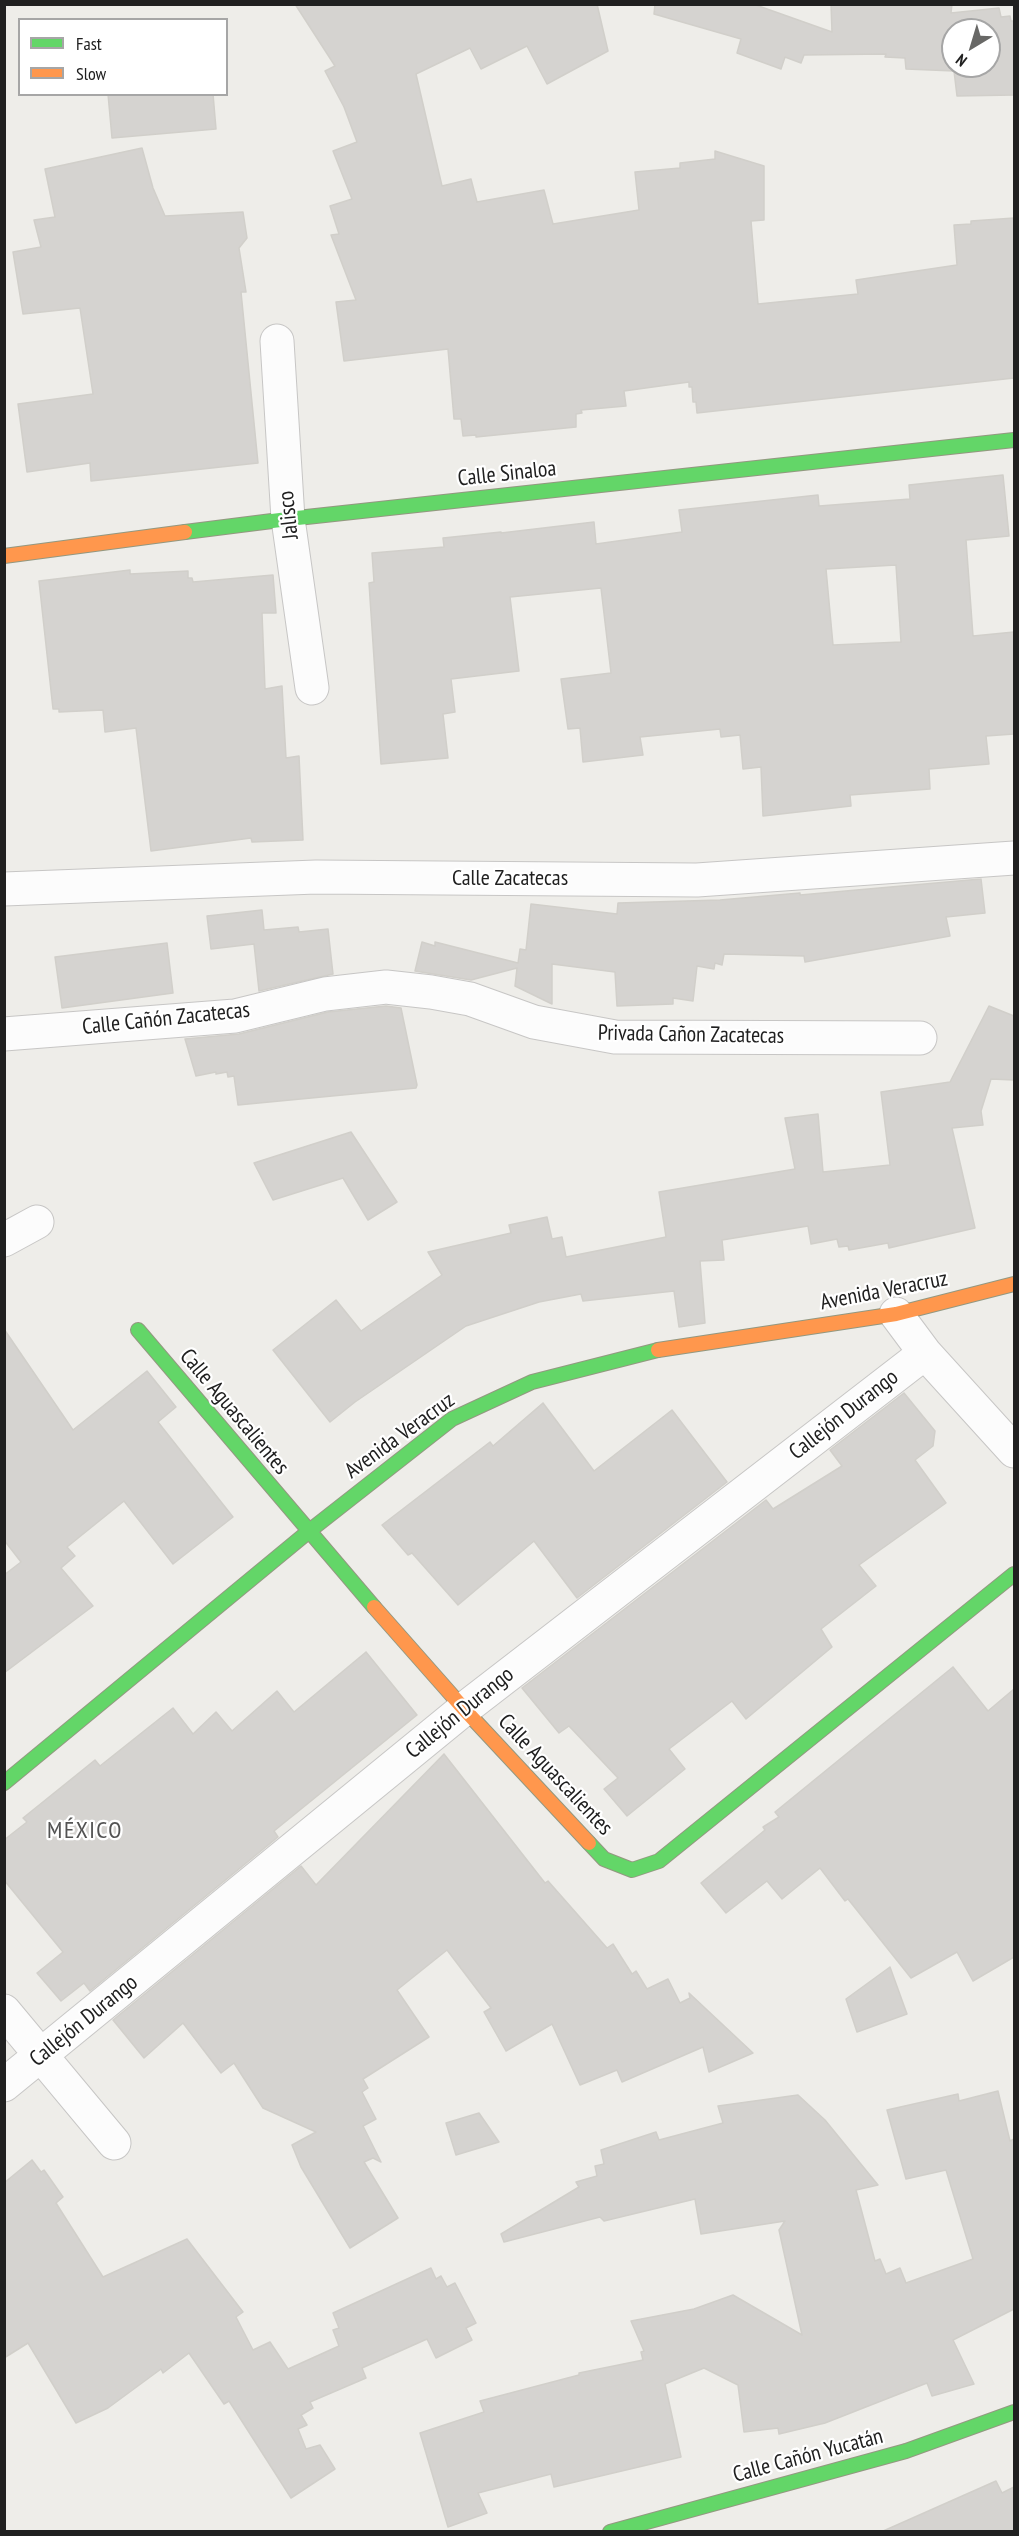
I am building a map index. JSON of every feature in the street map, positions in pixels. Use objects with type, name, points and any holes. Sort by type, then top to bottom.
[{"type":"street","name":"Jalisco","points":[[277,341],[288,519],[312,688]]},
{"type":"street","name":"Calle Sinaloa","points":[[4,556],[288,519],[1014,440]]},
{"type":"street","name":"Calle Zacatecas","points":[[4,889],[316,877],[697,880],[1014,858]]},
{"type":"street","name":"Privada Cañon Zacatecas","points":[[325,994],[386,987],[431,992],[470,999],[534,1022],[615,1037],[920,1038]]},
{"type":"street","name":"Calle Cañón Zacatecas","points":[[4,1034],[235,1016],[325,994]]},
{"type":"street","points":[[4,1240],[37,1222]]},
{"type":"street","name":"Avenida Veracruz","points":[[4,1783],[308,1532],[452,1419],[532,1382],[660,1349],[896,1314],[1014,1284]]},
{"type":"street","points":[[896,1314],[925,1353],[1014,1451]]},
{"type":"street","name":"Calle Aguascalientes","points":[[138,1330],[308,1532],[464,1709],[604,1859],[632,1870],[659,1861],[1014,1574]]},
{"type":"street","name":"Callejón Durango","points":[[4,2085],[464,1709],[925,1353]]},
{"type":"street","points":[[4,2011],[114,2143]]},
{"type":"street","name":"Calle Cañón Yucatán","points":[[610,2532],[906,2451],[1014,2412]]},
{"type":"building","points":[[295,4],[597,4],[608,51],[547,84],[527,46],[481,69],[470,48],[416,74],[442,186],[471,179],[477,202],[544,190],[553,224],[639,210],[635,172],[680,168],[680,163],[715,159],[715,151],[764,166],[764,220],[751,221],[758,304],[858,294],[856,280],[957,265],[954,225],[971,224],[971,221],[1014,218],[1014,378],[697,413],[689,382],[624,391],[626,406],[581,410],[582,413],[576,414],[576,427],[476,437],[476,435],[463,436],[461,419],[454,419],[448,349],[344,361],[336,302],[356,300],[331,235],[339,234],[330,206],[352,199],[333,151],[357,142],[344,107],[325,71],[335,66]]},
{"type":"building","points":[[655,4],[753,4],[832,32],[831,4],[952,4],[951,13],[999,8],[1001,17],[1010,16],[1011,21],[1014,21],[1014,95],[957,96],[955,78],[1001,78],[1001,18],[941,18],[941,70],[906,69],[905,58],[885,57],[886,54],[804,55],[801,63],[785,57],[781,69],[737,53],[741,39],[654,14]]},
{"type":"building","points":[[108,96],[213,96],[216,129],[112,138]]},
{"type":"building","points":[[142,148],[153,188],[165,216],[243,212],[247,238],[239,248],[246,292],[241,292],[258,463],[91,481],[90,463],[27,472],[18,404],[93,394],[80,308],[23,314],[13,252],[41,247],[34,220],[55,217],[45,169]]},
{"type":"building","points":[[1003,475],[1009,536],[966,540],[973,636],[1014,632],[1014,734],[986,736],[989,764],[929,769],[930,789],[850,795],[851,806],[763,816],[761,767],[743,769],[740,735],[721,737],[720,729],[640,737],[643,755],[583,762],[580,728],[568,729],[561,679],[611,673],[601,588],[510,597],[519,671],[451,679],[455,712],[443,714],[448,758],[381,764],[369,583],[374,582],[372,553],[444,547],[443,538],[594,522],[596,544],[682,532],[679,510],[818,495],[819,506],[910,499],[909,485]],"holes":[[[896,565],[901,642],[833,645],[826,569]]]},
{"type":"building","points":[[130,570],[130,574],[188,571],[188,578],[192,578],[193,582],[273,575],[276,613],[262,613],[265,689],[282,686],[286,758],[299,756],[303,840],[252,842],[251,838],[151,851],[136,728],[105,732],[103,710],[59,712],[59,709],[53,709],[39,581]]},
{"type":"building","points":[[981,879],[985,913],[946,917],[950,936],[805,962],[804,956],[724,954],[722,965],[715,963],[714,969],[697,966],[693,1001],[673,998],[673,1004],[617,1006],[615,972],[552,964],[552,1004],[515,986],[517,968],[471,980],[415,971],[422,942],[435,946],[435,942],[518,963],[520,949],[526,950],[531,904],[617,914],[618,903],[720,900],[800,893],[800,895]]},
{"type":"building","points":[[262,910],[264,930],[298,927],[299,932],[328,929],[333,974],[259,991],[254,944],[211,949],[207,916]]},
{"type":"building","points":[[167,943],[173,993],[62,1008],[55,957]]},
{"type":"building","points":[[386,1006],[401,1008],[416,1088],[238,1105],[234,1076],[228,1077],[227,1072],[216,1074],[216,1072],[196,1076],[185,1039],[239,1034],[328,1012]]},
{"type":"building","points":[[989,1006],[1014,1016],[1014,1080],[991,1079],[981,1111],[983,1125],[952,1128],[975,1228],[889,1248],[888,1243],[849,1250],[848,1246],[839,1247],[837,1239],[811,1244],[808,1226],[722,1240],[724,1260],[700,1261],[705,1323],[679,1327],[674,1291],[583,1301],[581,1294],[539,1302],[466,1326],[355,1402],[330,1422],[273,1350],[336,1300],[361,1331],[442,1275],[428,1252],[511,1233],[509,1225],[547,1217],[552,1239],[562,1237],[566,1257],[666,1237],[659,1192],[795,1169],[785,1118],[818,1114],[823,1172],[890,1165],[881,1092],[950,1082]]},
{"type":"building","points":[[351,1132],[397,1202],[368,1220],[343,1178],[273,1200],[254,1163]]},
{"type":"building","points":[[4,1329],[73,1430],[147,1371],[176,1407],[158,1422],[233,1517],[173,1564],[124,1501],[67,1547],[75,1556],[61,1568],[93,1606],[4,1673],[4,1575],[21,1562],[4,1540]]},
{"type":"building","points":[[904,1393],[935,1431],[933,1446],[915,1460],[946,1503],[859,1565],[876,1586],[821,1629],[832,1647],[746,1719],[732,1701],[669,1749],[685,1769],[627,1816],[604,1789],[618,1778],[569,1726],[559,1733],[522,1688],[766,1500],[773,1509],[842,1466],[830,1450]]},
{"type":"building","points":[[543,1403],[594,1471],[672,1410],[727,1482],[577,1598],[534,1541],[458,1605],[412,1553],[408,1555],[382,1525],[490,1442],[493,1446]]},
{"type":"building","points":[[366,1652],[417,1715],[274,1831],[278,1837],[90,1991],[84,1983],[61,2001],[37,1973],[63,1952],[4,1880],[4,1840],[27,1822],[23,1818],[95,1760],[100,1766],[173,1708],[193,1734],[216,1712],[232,1731],[277,1691],[294,1712]]},
{"type":"building","points":[[953,1667],[988,1711],[1014,1689],[1014,1957],[973,1981],[957,1952],[911,1978],[848,1899],[845,1901],[820,1868],[782,1899],[767,1881],[726,1913],[701,1883],[765,1830],[763,1827],[779,1817],[775,1812]]},
{"type":"building","points":[[444,1754],[545,1883],[548,1881],[607,1948],[613,1944],[632,1974],[636,1971],[647,1989],[668,1979],[680,2003],[690,1998],[689,1993],[753,2053],[709,2072],[703,2047],[622,2082],[617,2070],[580,2085],[552,2024],[506,2051],[484,2012],[491,2008],[447,1950],[397,1990],[429,2037],[363,2079],[368,2088],[362,2092],[376,2119],[363,2126],[381,2162],[373,2158],[364,2162],[398,2218],[350,2248],[301,2167],[292,2145],[316,2132],[263,2108],[234,2063],[221,2073],[183,2023],[144,2058],[113,2020],[301,1866],[316,1885]]},
{"type":"building","points":[[890,1967],[907,2014],[857,2032],[846,1999]]},
{"type":"building","points":[[998,2091],[1010,2141],[1014,2139],[1014,2309],[953,2340],[974,2384],[932,2396],[927,2383],[825,2423],[779,2434],[778,2428],[744,2432],[738,2385],[704,2368],[665,2384],[681,2457],[554,2487],[551,2474],[478,2493],[487,2513],[448,2527],[420,2433],[484,2412],[480,2401],[579,2375],[579,2373],[643,2360],[641,2352],[644,2351],[631,2321],[694,2309],[733,2295],[802,2335],[779,2230],[785,2221],[701,2234],[695,2199],[604,2221],[600,2217],[504,2242],[501,2234],[579,2187],[576,2182],[597,2176],[595,2166],[604,2164],[601,2150],[656,2132],[659,2140],[723,2123],[718,2106],[798,2095],[825,2120],[878,2185],[856,2190],[875,2261],[880,2259],[886,2274],[900,2268],[906,2283],[973,2259],[946,2170],[906,2179],[887,2110],[958,2094],[959,2101]]},
{"type":"building","points":[[479,2113],[499,2142],[456,2155],[446,2123]]},
{"type":"building","points":[[32,2160],[41,2172],[44,2170],[63,2197],[56,2203],[103,2277],[187,2239],[243,2312],[236,2317],[253,2350],[270,2342],[288,2369],[339,2346],[333,2330],[339,2328],[333,2313],[431,2268],[436,2279],[441,2276],[447,2287],[455,2283],[476,2323],[466,2328],[472,2340],[436,2358],[427,2339],[362,2368],[366,2378],[310,2402],[313,2408],[301,2415],[307,2425],[298,2429],[306,2449],[320,2445],[335,2469],[291,2498],[229,2401],[224,2404],[189,2353],[163,2373],[161,2369],[108,2408],[76,2423],[28,2343],[4,2358],[4,2183]]},
{"type":"building","points":[[996,2481],[1002,2493],[1014,2487],[1014,2532],[881,2532]]},
{"type":"traffic: fast","points":[[185,532],[1014,440]]},
{"type":"traffic: fast","points":[[138,1330],[374,1607]]},
{"type":"traffic: fast","points":[[4,1783],[308,1532],[452,1419],[532,1382],[658,1350]]},
{"type":"traffic: fast","points":[[589,1843],[604,1859],[632,1870],[659,1861],[1014,1574]]},
{"type":"traffic: fast","points":[[610,2532],[906,2451],[1014,2412]]},
{"type":"traffic: slow","points":[[4,556],[185,532]]},
{"type":"traffic: slow","points":[[658,1350],[896,1314],[1014,1284]]},
{"type":"traffic: slow","points":[[374,1607],[464,1709],[589,1843]]},
{"type":"district","name":"MÉXICO","points":[[85,1831]]}]
